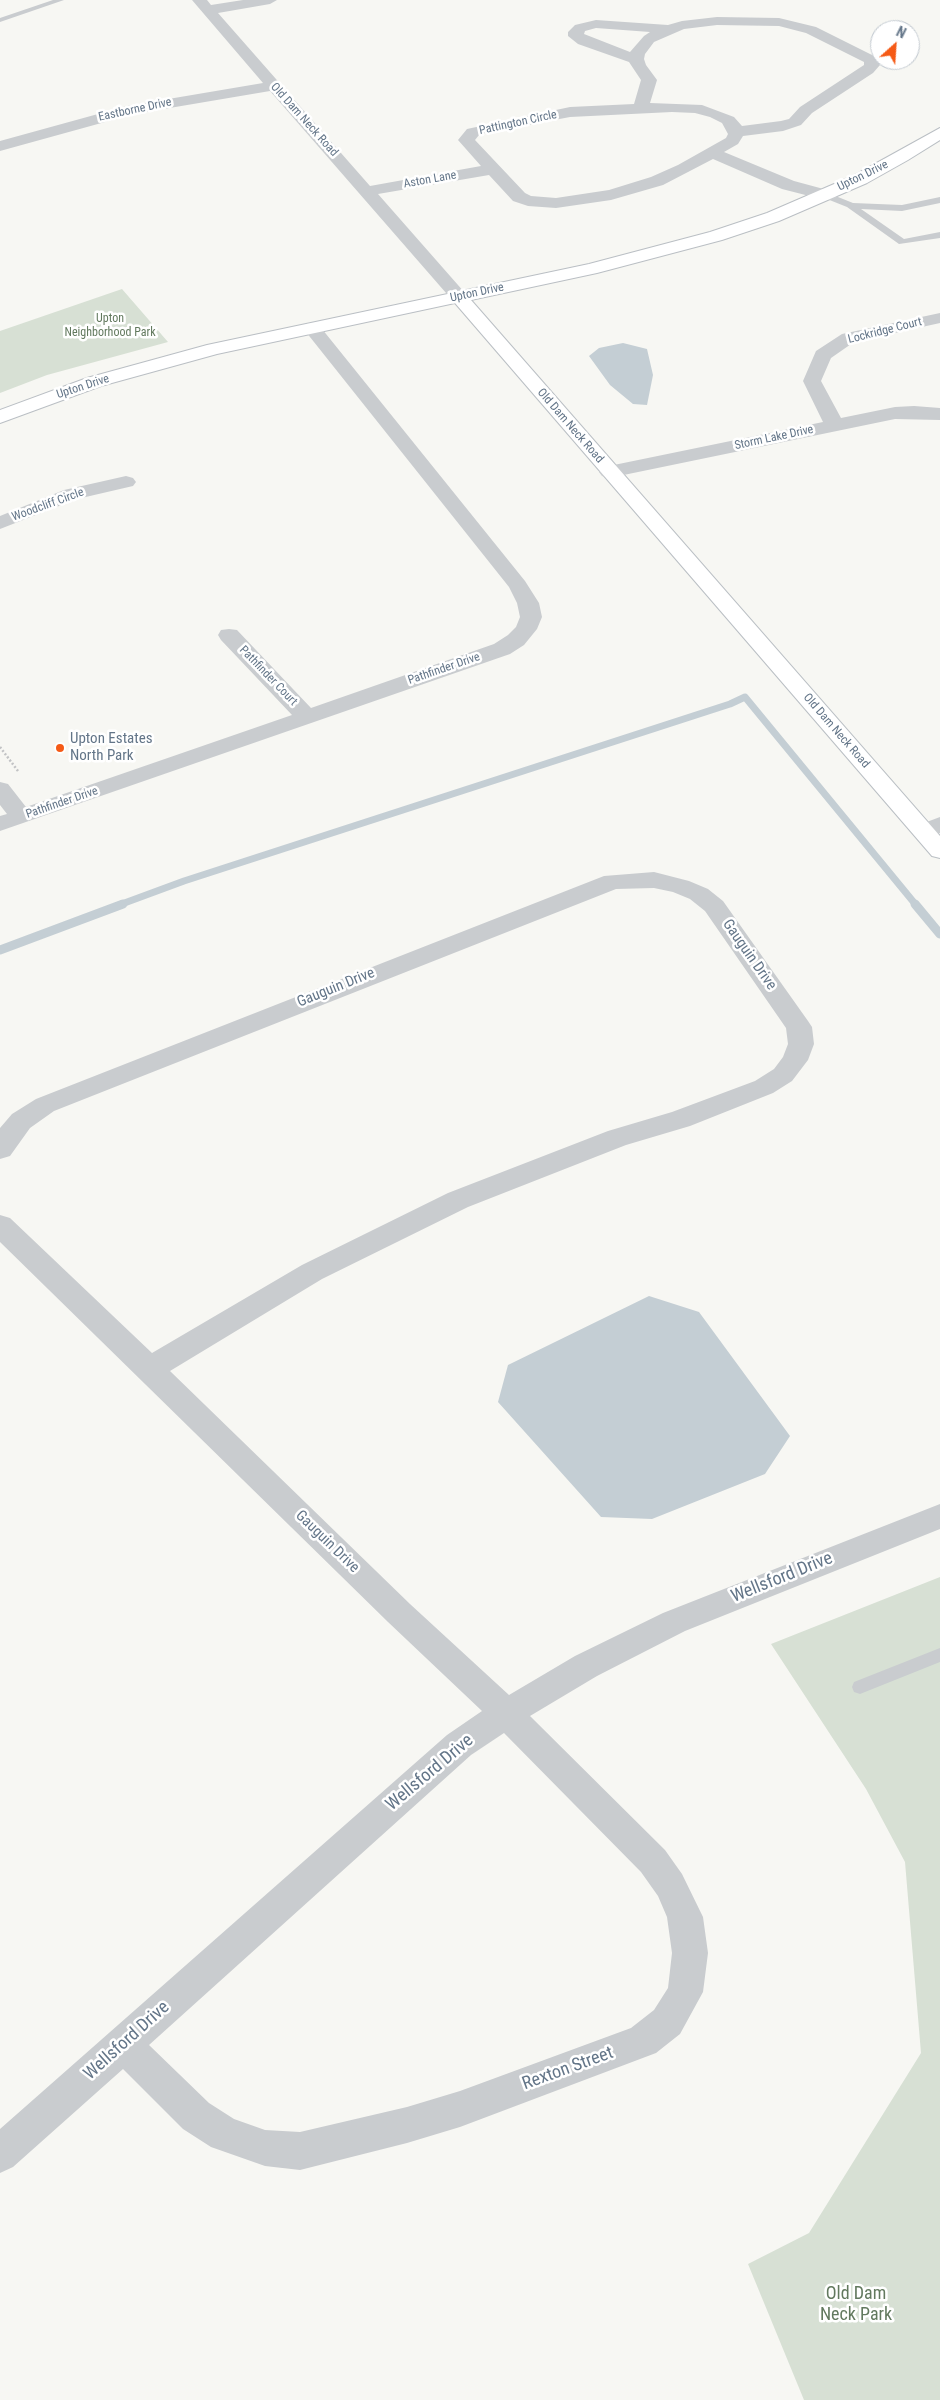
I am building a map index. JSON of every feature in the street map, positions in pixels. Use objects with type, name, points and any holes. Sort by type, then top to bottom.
[{"type":"main road","name":"Upton Drive","points":[[0,417],[94,382],[154,364],[312,328],[591,269],[656,253],[773,217],[825,195],[902,157],[940,133]]},
{"type":"main road","name":"Old Dam Neck Road","points":[[459,297],[609,472],[932,827],[940,851]]},
{"type":"street","points":[[203,5],[270,0]]},
{"type":"street","name":"Old Dam Neck Road","points":[[203,5],[459,297]]},
{"type":"street","points":[[636,59],[637,53],[648,39],[668,29],[699,22],[717,21],[779,22],[811,30],[871,60],[872,65],[868,70],[806,110],[795,122],[782,126],[736,132]]},
{"type":"street","points":[[641,108],[649,80],[636,59],[584,41],[576,36],[576,32],[580,28],[596,24],[668,29]]},
{"type":"street","name":"Eastborne Drive","points":[[0,146],[133,109],[274,86]]},
{"type":"street","name":"Pattington Circle","points":[[684,107],[706,111],[728,120],[736,132],[732,141],[684,169],[632,190],[556,203],[537,203],[519,197],[466,140],[473,132],[483,129],[570,112],[641,108],[684,107]]},
{"type":"street","points":[[718,150],[788,186],[825,195]]},
{"type":"street","name":"Aston Lane","points":[[368,191],[493,169]]},
{"type":"street","name":"Lockridge Court","points":[[835,426],[812,381],[822,355],[848,338],[940,318]]},
{"type":"street","name":"Pathfinder Drive","points":[[11,821],[502,649],[516,640],[526,629],[531,617],[528,603],[518,585],[312,328]]},
{"type":"street","name":"Storm Lake Drive","points":[[609,472],[895,413],[940,414]]},
{"type":"street","name":"Woodcliff Circle","points":[[0,523],[71,494],[126,482]]},
{"type":"street","name":"Pathfinder Court","points":[[229,635],[307,717]]},
{"type":"street","points":[[0,789],[11,821]]},
{"type":"street","name":"Gauguin Drive","points":[[0,1149],[4,1141],[21,1122],[45,1105],[613,881],[654,880],[680,886],[699,894],[714,906],[799,1026],[801,1044],[795,1060],[783,1075],[764,1087],[680,1119],[617,1138],[458,1200],[312,1272],[150,1368]]},
{"type":"street","name":"Gauguin Drive","points":[[0,1225],[150,1368],[399,1613],[506,1713]]},
{"type":"street","name":"Wellsford Drive","points":[[0,2154],[459,1745],[506,1713],[586,1666],[674,1622],[940,1516]]},
{"type":"street","name":"Rexton Street","points":[[123,2044],[196,2116],[224,2134],[265,2148],[300,2151],[407,2125],[460,2109],[643,2041],[667,2022],[685,1992],[690,1953],[685,1917],[670,1885],[653,1861],[506,1713]]},
{"type":"lane","points":[[0,20],[60,0]]},
{"type":"lane","points":[[825,195],[850,206],[902,242],[940,235]]},
{"type":"lane","points":[[850,206],[902,208],[940,200]]},
{"type":"lane","points":[[860,1687],[940,1655]]},
{"type":"green space","name":"Upton Neighborhood Park","points":[[122,289],[168,342],[47,375],[0,393],[0,331]]},
{"type":"green space","name":"Old Dam Neck Park","points":[[940,1577],[940,2400],[804,2400],[748,2264],[809,2233],[921,2053],[905,1862],[866,1789],[771,1644]]},
{"type":"shaded area","points":[[623,343],[647,349],[653,375],[647,405],[633,404],[610,385],[589,356],[599,348]]},
{"type":"shaded area","points":[[649,1296],[699,1312],[790,1436],[765,1474],[652,1519],[601,1517],[498,1402],[508,1365]]},
{"type":"waterway","points":[[119,905],[184,881],[730,704],[745,697],[916,905]]},
{"type":"waterway","points":[[0,950],[123,904]]},
{"type":"waterway","points":[[915,904],[940,934]]},
{"type":"place","name":"Upton Estates North Park","points":[[60,748]]}]
